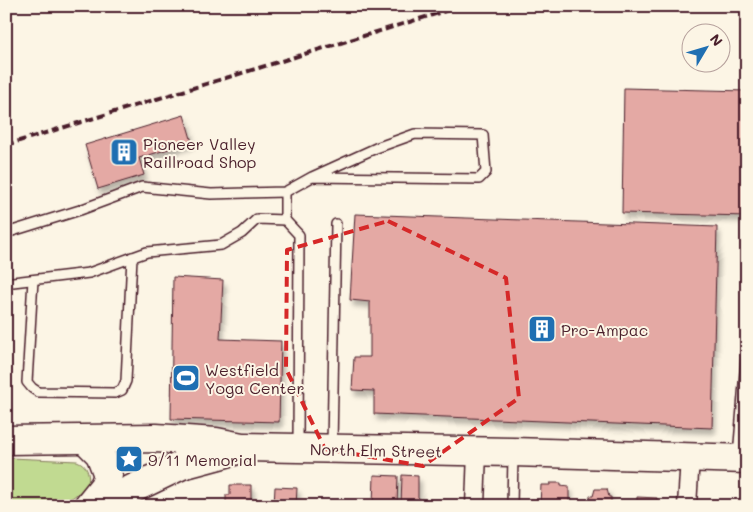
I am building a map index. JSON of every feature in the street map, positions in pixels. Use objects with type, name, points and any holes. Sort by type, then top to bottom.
[{"type":"highway","name":"North Elm Street","points":[[6,440],[42,438],[86,440],[165,438],[216,442],[242,447],[477,451],[742,459]]},
{"type":"highway","points":[[86,440],[100,454],[108,475],[104,486],[88,506]]},
{"type":"highway","points":[[102,506],[128,490],[182,465],[242,447]]},
{"type":"street","points":[[475,506],[477,451]]},
{"type":"street","points":[[687,506],[690,457]]},
{"type":"lane","points":[[6,233],[80,210],[142,187],[211,194],[284,192],[312,177],[376,148],[415,134],[484,135],[486,172],[479,179],[312,177]]},
{"type":"lane","points":[[284,192],[285,220],[299,235],[298,449]]},
{"type":"lane","points":[[6,282],[89,272],[147,252],[221,245],[242,233],[257,219],[285,220]]},
{"type":"lane","points":[[332,450],[336,224]]},
{"type":"lane","points":[[32,280],[27,382],[38,392],[115,393],[122,390],[126,381],[132,257]]},
{"type":"lane","points":[[742,459],[747,347]]},
{"type":"lane","points":[[512,506],[513,452]]},
{"type":"highlighted area","points":[[388,221],[506,278],[519,398],[423,466],[325,449],[286,369],[287,250]]},
{"type":"green space","points":[[11,458],[77,461],[86,468],[89,478],[88,486],[61,506],[6,506],[6,461]]},
{"type":"building","points":[[624,88],[747,91],[747,216],[622,213]]},
{"type":"building","name":"Pioneer Valley Raillroad Shop","points":[[184,115],[192,142],[139,158],[144,175],[98,189],[85,145]]},
{"type":"building","name":"Pro-Ampac","points":[[355,214],[717,227],[712,428],[374,414],[374,391],[352,390],[354,357],[370,357],[370,302],[350,300]]},
{"type":"building","points":[[173,277],[223,280],[220,339],[281,341],[279,422],[171,419]]},
{"type":"building","points":[[374,475],[398,476],[397,506],[373,506]]},
{"type":"building","points":[[402,475],[418,476],[420,506],[401,506]]},
{"type":"building","points":[[550,483],[561,483],[561,486],[569,487],[569,506],[540,506],[541,485],[550,485]]},
{"type":"building","points":[[230,485],[251,485],[251,506],[226,506],[226,495],[230,495]]},
{"type":"building","points":[[275,487],[297,488],[296,506],[274,506]]},
{"type":"building","points":[[595,489],[607,489],[609,497],[611,497],[611,506],[590,506],[590,496],[593,496]]},
{"type":"building","points":[[637,497],[657,498],[657,506],[637,506]]},
{"type":"railway","points":[[6,145],[462,6]]},
{"type":"place","name":"Pioneer Valley Raillroad Shop","points":[[124,152]]},
{"type":"place","name":"Pro-Ampac","points":[[542,329]]},
{"type":"place","name":"Westfield Yoga Center","points":[[186,378]]},
{"type":"place","name":"9/11 Memorial","points":[[129,459]]}]
